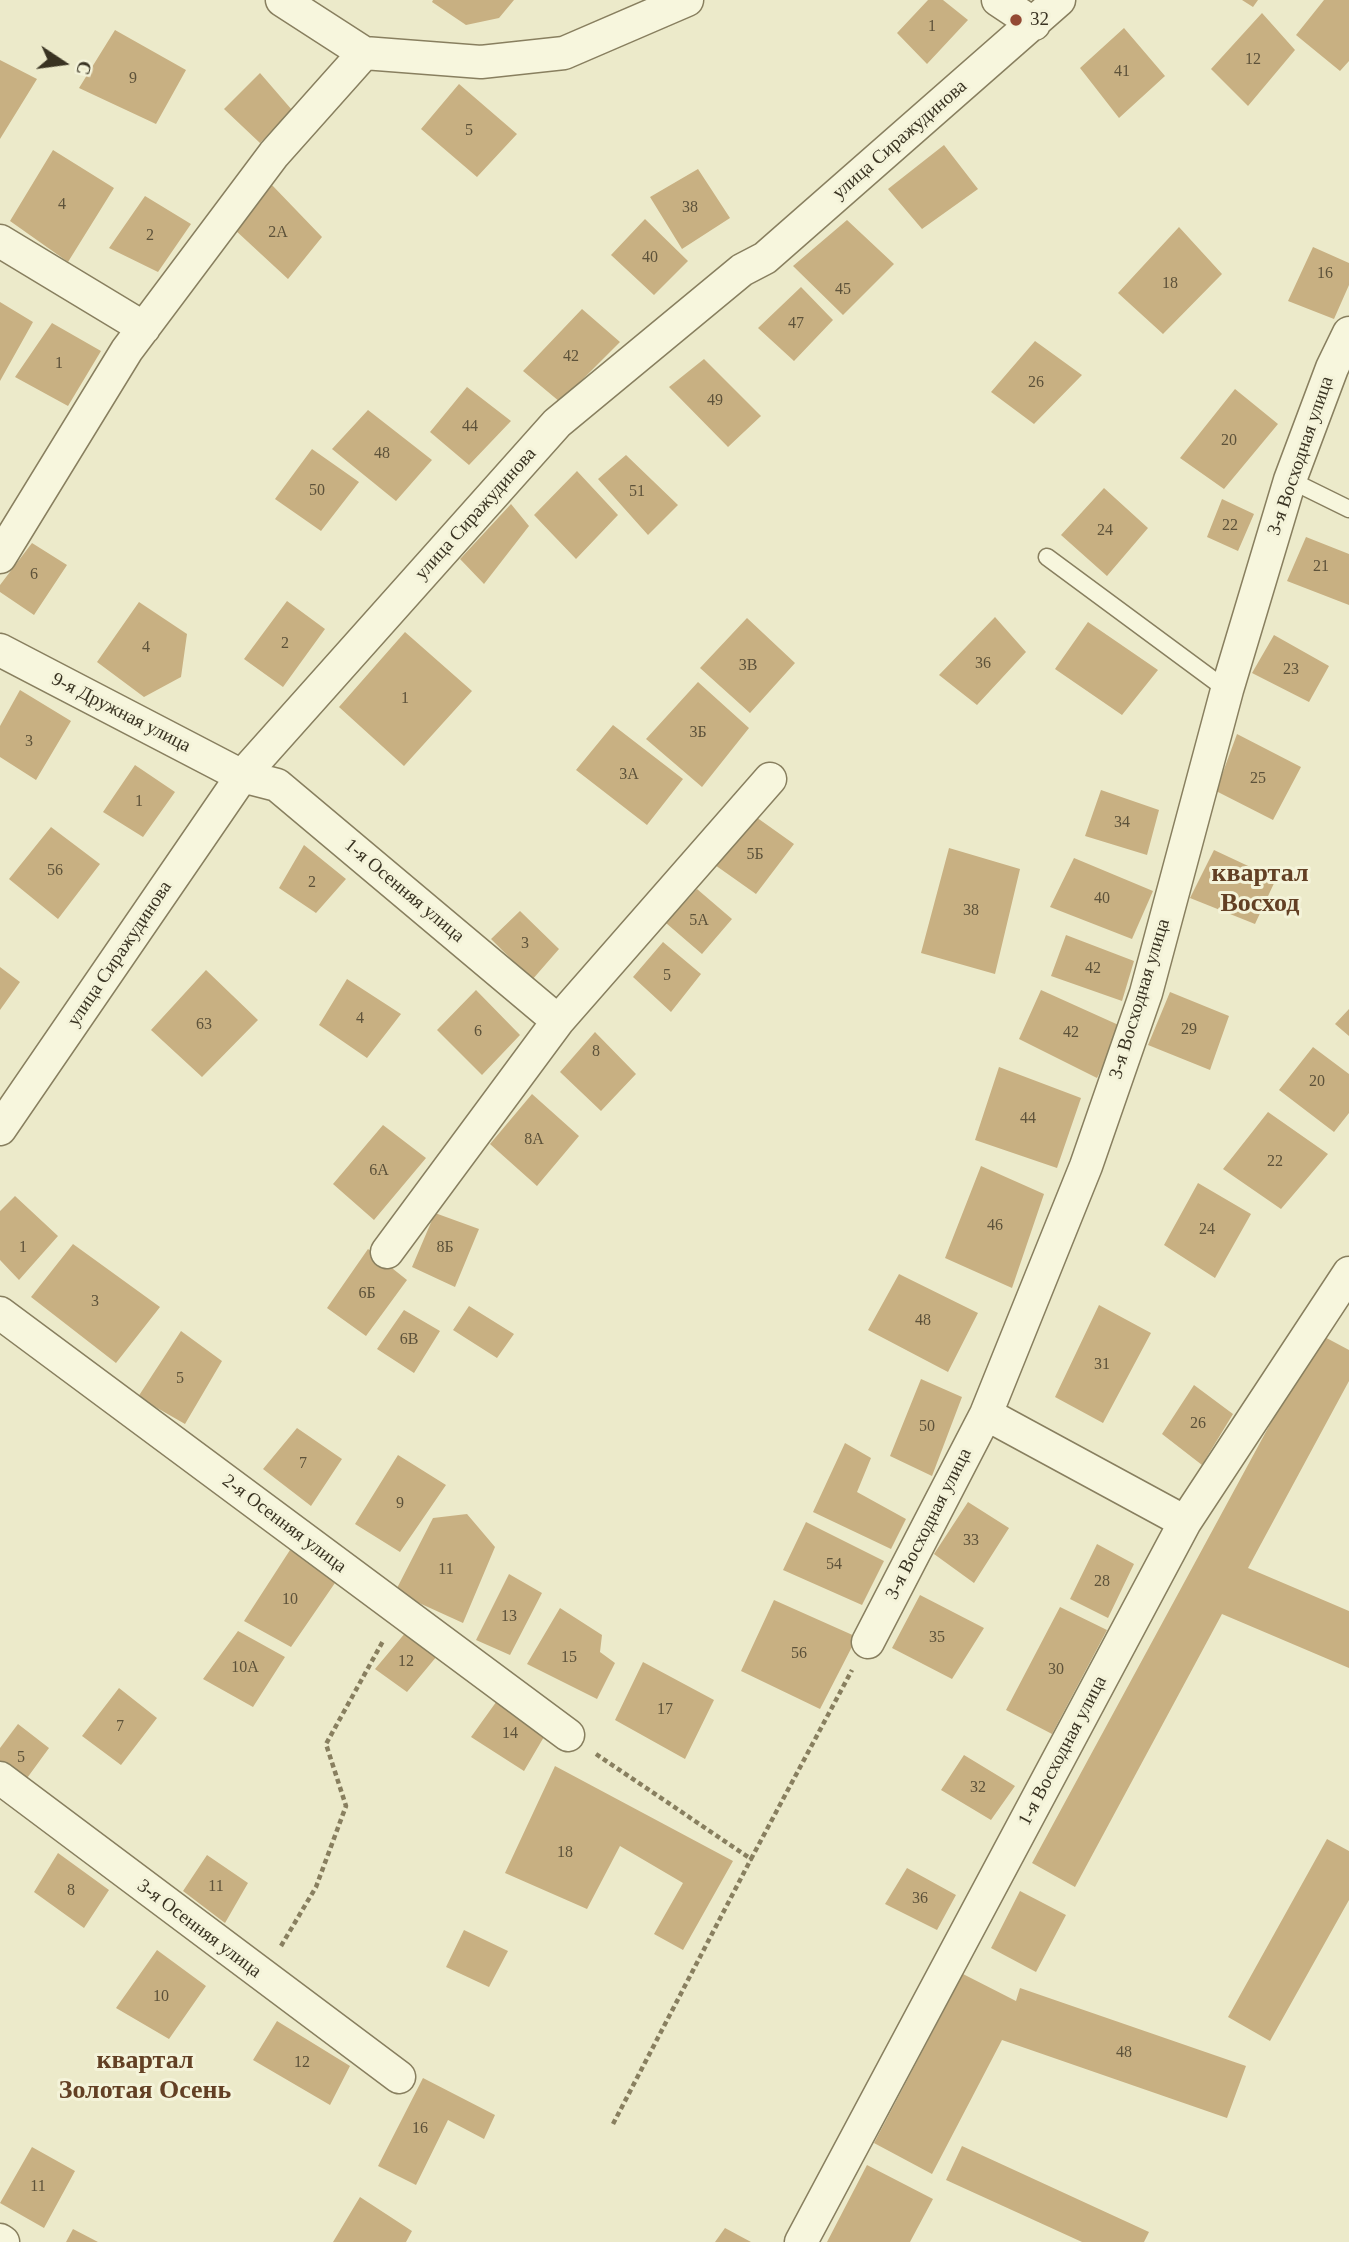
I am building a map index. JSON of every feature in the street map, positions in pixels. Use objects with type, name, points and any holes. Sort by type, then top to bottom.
[{"type":"street","points":[[282,0],[364,53],[481,62],[564,53],[687,0]]},
{"type":"street","points":[[998,0],[1034,24]]},
{"type":"street","name":"улица Сиражудинова","points":[[0,1129],[242,776],[556,423],[742,270],[765,258],[1059,0]]},
{"type":"street","points":[[0,557],[144,328],[274,154],[364,53]]},
{"type":"street","points":[[0,241],[144,328]]},
{"type":"street","name":"3-я Восходная улица","points":[[868,1642],[986,1414],[1086,1166],[1146,993],[1227,690],[1290,480],[1332,368],[1349,332]]},
{"type":"street","name":"9-я Дружная улица","points":[[0,650],[242,776]]},
{"type":"street","name":"1-я Осенняя улица","points":[[242,776],[277,785],[558,1021]]},
{"type":"street","points":[[387,1252],[558,1021],[771,779]]},
{"type":"street","name":"1-я Восходная улица","points":[[801,2242],[1185,1522],[1349,1273]]},
{"type":"street","name":"2-я Осенняя улица","points":[[0,1313],[568,1735]]},
{"type":"street","points":[[986,1414],[1185,1522]]},
{"type":"street","name":"3-я Осенняя улица","points":[[0,1778],[399,2077]]},
{"type":"lane","points":[[1290,480],[1349,509]]},
{"type":"lane","points":[[1047,557],[1227,690]]},
{"type":"path","points":[[263,1977],[316,1887],[346,1806],[326,1744],[400,1610]]},
{"type":"path","points":[[613,2124],[751,1858],[868,1642]]},
{"type":"path","points":[[568,1735],[751,1858]]},
{"type":"building","points":[[514,0],[499,18],[466,25],[432,2]]},
{"type":"building","points":[[928,0],[943,0],[968,20],[927,64],[897,33]]},
{"type":"building","points":[[1242,0],[1258,0],[1253,7]]},
{"type":"building","points":[[1324,0],[1349,0],[1349,61],[1340,71],[1296,35]]},
{"type":"building","points":[[1262,13],[1295,50],[1248,106],[1211,69]]},
{"type":"building","points":[[1124,28],[1165,76],[1119,118],[1080,68]]},
{"type":"building","points":[[115,30],[186,70],[156,124],[79,88]]},
{"type":"building","points":[[0,60],[37,79],[0,139]]},
{"type":"building","points":[[260,73],[292,110],[260,143],[224,109]]},
{"type":"building","points":[[459,84],[517,134],[477,177],[421,129]]},
{"type":"building","points":[[944,145],[978,189],[922,229],[888,189]]},
{"type":"building","points":[[53,150],[114,188],[68,262],[10,221]]},
{"type":"building","points":[[698,169],[730,218],[682,249],[650,197]]},
{"type":"building","points":[[271,184],[322,237],[288,279],[234,229]]},
{"type":"building","points":[[145,196],[191,224],[158,272],[109,248]]},
{"type":"building","points":[[645,219],[688,261],[654,295],[611,255]]},
{"type":"building","points":[[847,220],[894,264],[843,315],[793,266]]},
{"type":"building","points":[[1179,227],[1222,274],[1163,334],[1118,293]]},
{"type":"building","points":[[1313,247],[1349,263],[1349,285],[1334,319],[1288,301]]},
{"type":"building","points":[[801,287],[833,320],[794,361],[758,328]]},
{"type":"building","points":[[0,302],[33,322],[0,381]]},
{"type":"building","points":[[582,309],[620,342],[560,402],[523,371]]},
{"type":"building","points":[[52,323],[101,351],[68,406],[15,377]]},
{"type":"building","points":[[1035,341],[1082,375],[1034,424],[991,392]]},
{"type":"building","points":[[704,359],[761,416],[728,447],[669,387]]},
{"type":"building","points":[[467,387],[511,421],[469,465],[430,432]]},
{"type":"building","points":[[1235,389],[1278,424],[1224,489],[1180,458]]},
{"type":"building","points":[[368,410],[432,460],[396,501],[332,449]]},
{"type":"building","points":[[312,449],[359,482],[321,531],[275,499]]},
{"type":"building","points":[[626,455],[678,505],[648,535],[598,479]]},
{"type":"building","points":[[577,471],[618,515],[576,559],[534,515]]},
{"type":"building","points":[[1104,488],[1148,528],[1107,576],[1061,535]]},
{"type":"building","points":[[1222,499],[1254,514],[1238,551],[1207,537]]},
{"type":"building","points":[[511,504],[529,526],[484,584],[460,559]]},
{"type":"building","points":[[1306,537],[1349,554],[1349,605],[1287,581]]},
{"type":"building","points":[[32,543],[67,565],[34,615],[0,592],[0,585]]},
{"type":"building","points":[[287,601],[325,629],[283,687],[244,659]]},
{"type":"building","points":[[139,602],[187,634],[181,677],[144,697],[97,662]]},
{"type":"building","points":[[995,617],[1026,652],[977,705],[939,675]]},
{"type":"building","points":[[747,618],[795,663],[750,713],[700,668]]},
{"type":"building","points":[[1088,622],[1158,670],[1122,715],[1055,669]]},
{"type":"building","points":[[405,632],[472,691],[404,766],[339,707]]},
{"type":"building","points":[[1274,635],[1329,666],[1309,702],[1252,673]]},
{"type":"building","points":[[698,682],[749,728],[702,787],[646,739]]},
{"type":"building","points":[[20,690],[71,721],[36,780],[0,757],[0,726]]},
{"type":"building","points":[[613,725],[683,779],[647,825],[576,770]]},
{"type":"building","points":[[1237,734],[1301,767],[1273,820],[1216,791]]},
{"type":"building","points":[[135,765],[175,792],[143,837],[103,812]]},
{"type":"building","points":[[1101,790],[1159,810],[1147,855],[1085,836]]},
{"type":"building","points":[[756,817],[794,844],[756,894],[715,865]]},
{"type":"building","points":[[51,827],[100,864],[58,919],[9,879]]},
{"type":"building","points":[[304,845],[346,879],[316,913],[279,888]]},
{"type":"building","points":[[949,848],[1020,869],[995,974],[921,953]]},
{"type":"building","points":[[1214,850],[1276,879],[1255,924],[1190,898]]},
{"type":"building","points":[[1074,858],[1153,891],[1132,939],[1050,907]]},
{"type":"building","points":[[697,889],[732,919],[702,954],[666,923]]},
{"type":"building","points":[[520,911],[559,949],[532,980],[491,939]]},
{"type":"building","points":[[1066,935],[1134,961],[1122,1001],[1051,976]]},
{"type":"building","points":[[663,942],[701,974],[671,1012],[633,977]]},
{"type":"building","points":[[0,967],[20,982],[0,1010]]},
{"type":"building","points":[[206,970],[258,1020],[202,1077],[151,1030]]},
{"type":"building","points":[[347,979],[401,1014],[367,1058],[319,1025]]},
{"type":"building","points":[[476,990],[520,1035],[482,1075],[437,1030]]},
{"type":"building","points":[[1041,990],[1123,1027],[1097,1078],[1019,1039]]},
{"type":"building","points":[[1170,992],[1229,1016],[1210,1070],[1148,1045]]},
{"type":"building","points":[[1349,1009],[1349,1036],[1335,1024]]},
{"type":"building","points":[[595,1032],[636,1074],[601,1111],[560,1072]]},
{"type":"building","points":[[1313,1047],[1349,1074],[1349,1113],[1334,1132],[1279,1090]]},
{"type":"building","points":[[999,1067],[1081,1098],[1057,1168],[975,1140]]},
{"type":"building","points":[[532,1094],[579,1136],[537,1186],[490,1144]]},
{"type":"building","points":[[1268,1112],[1328,1154],[1281,1209],[1223,1169]]},
{"type":"building","points":[[383,1125],[426,1158],[374,1220],[333,1184]]},
{"type":"building","points":[[981,1166],[1044,1194],[1012,1288],[945,1258]]},
{"type":"building","points":[[1198,1183],[1251,1214],[1215,1278],[1164,1245]]},
{"type":"building","points":[[15,1196],[58,1236],[19,1280],[0,1260],[0,1211]]},
{"type":"building","points":[[435,1213],[479,1229],[455,1287],[412,1267]]},
{"type":"building","points":[[73,1244],[160,1307],[116,1363],[31,1297]]},
{"type":"building","points":[[368,1249],[407,1280],[366,1336],[327,1308]]},
{"type":"building","points":[[899,1274],[978,1313],[948,1372],[868,1330]]},
{"type":"building","points":[[1099,1305],[1151,1333],[1103,1423],[1055,1397]]},
{"type":"building","points":[[469,1306],[514,1334],[497,1358],[453,1330]]},
{"type":"building","points":[[404,1310],[440,1331],[414,1373],[377,1349]]},
{"type":"building","points":[[181,1331],[222,1361],[185,1424],[138,1397]]},
{"type":"building","points":[[1319,1334],[1349,1350],[1349,1381],[1248,1568],[1349,1611],[1349,1668],[1222,1614],[1075,1887],[1032,1863]]},
{"type":"building","points":[[921,1379],[962,1397],[932,1476],[890,1456]]},
{"type":"building","points":[[1194,1385],[1233,1414],[1202,1465],[1162,1434]]},
{"type":"building","points":[[297,1428],[342,1459],[311,1506],[263,1469]]},
{"type":"building","points":[[845,1443],[871,1458],[857,1492],[906,1519],[891,1549],[813,1512]]},
{"type":"building","points":[[398,1455],[446,1485],[400,1552],[355,1524]]},
{"type":"building","points":[[968,1502],[1009,1528],[974,1583],[934,1554]]},
{"type":"building","points":[[467,1514],[495,1547],[463,1623],[395,1592],[433,1518]]},
{"type":"building","points":[[806,1522],[884,1561],[862,1605],[783,1570]]},
{"type":"building","points":[[1097,1544],[1134,1564],[1108,1618],[1070,1599]]},
{"type":"building","points":[[290,1550],[337,1580],[291,1647],[244,1621]]},
{"type":"building","points":[[509,1574],[542,1593],[510,1655],[476,1640]]},
{"type":"building","points":[[920,1595],[984,1628],[952,1679],[892,1648]]},
{"type":"building","points":[[774,1600],[857,1637],[820,1709],[741,1671]]},
{"type":"building","points":[[1060,1607],[1107,1630],[1052,1734],[1006,1710]]},
{"type":"building","points":[[560,1608],[602,1635],[600,1652],[615,1663],[597,1699],[527,1664]]},
{"type":"building","points":[[238,1631],[285,1657],[253,1707],[203,1679]]},
{"type":"building","points":[[406,1632],[437,1656],[407,1692],[375,1669]]},
{"type":"building","points":[[643,1662],[714,1700],[685,1759],[615,1720]]},
{"type":"building","points":[[119,1688],[157,1718],[121,1765],[82,1736]]},
{"type":"building","points":[[499,1698],[548,1730],[524,1771],[471,1737]]},
{"type":"building","points":[[18,1724],[49,1748],[22,1785],[0,1769],[0,1748]]},
{"type":"building","points":[[964,1755],[1015,1786],[991,1820],[941,1790]]},
{"type":"building","points":[[555,1766],[733,1861],[683,1950],[654,1934],[683,1883],[620,1846],[587,1909],[505,1873]]},
{"type":"building","points":[[1327,1839],[1349,1851],[1349,1900],[1270,2041],[1228,2017]]},
{"type":"building","points":[[58,1853],[109,1890],[84,1928],[34,1892]]},
{"type":"building","points":[[207,1855],[248,1883],[225,1923],[183,1891]]},
{"type":"building","points":[[907,1868],[956,1895],[937,1930],[885,1904]]},
{"type":"building","points":[[1020,1891],[1066,1915],[1036,1972],[991,1948]]},
{"type":"building","points":[[464,1930],[508,1951],[489,1987],[446,1967]]},
{"type":"building","points":[[157,1950],[206,1986],[169,2039],[116,2008]]},
{"type":"building","points":[[963,1974],[1016,2001],[1020,1988],[1246,2066],[1227,2118],[1002,2040],[932,2174],[874,2143]]},
{"type":"building","points":[[277,2021],[350,2066],[330,2105],[253,2060]]},
{"type":"building","points":[[423,2078],[495,2115],[484,2139],[448,2120],[416,2185],[378,2166]]},
{"type":"building","points":[[962,2146],[1149,2232],[1144,2242],[1082,2242],[946,2180]]},
{"type":"building","points":[[32,2147],[75,2171],[44,2228],[0,2203]]},
{"type":"building","points":[[867,2165],[933,2199],[910,2242],[827,2242]]},
{"type":"building","points":[[360,2197],[412,2231],[406,2242],[333,2242]]},
{"type":"building","points":[[725,2228],[751,2242],[715,2242]]},
{"type":"building","points":[[73,2229],[98,2242],[66,2242]]},
{"type":"place","name":"32","points":[[1016,20]]},
{"type":"district","name":"квартал Восход","points":[[1260,889]]},
{"type":"district","name":"квартал Золотая Осень","points":[[145,2076]]}]
